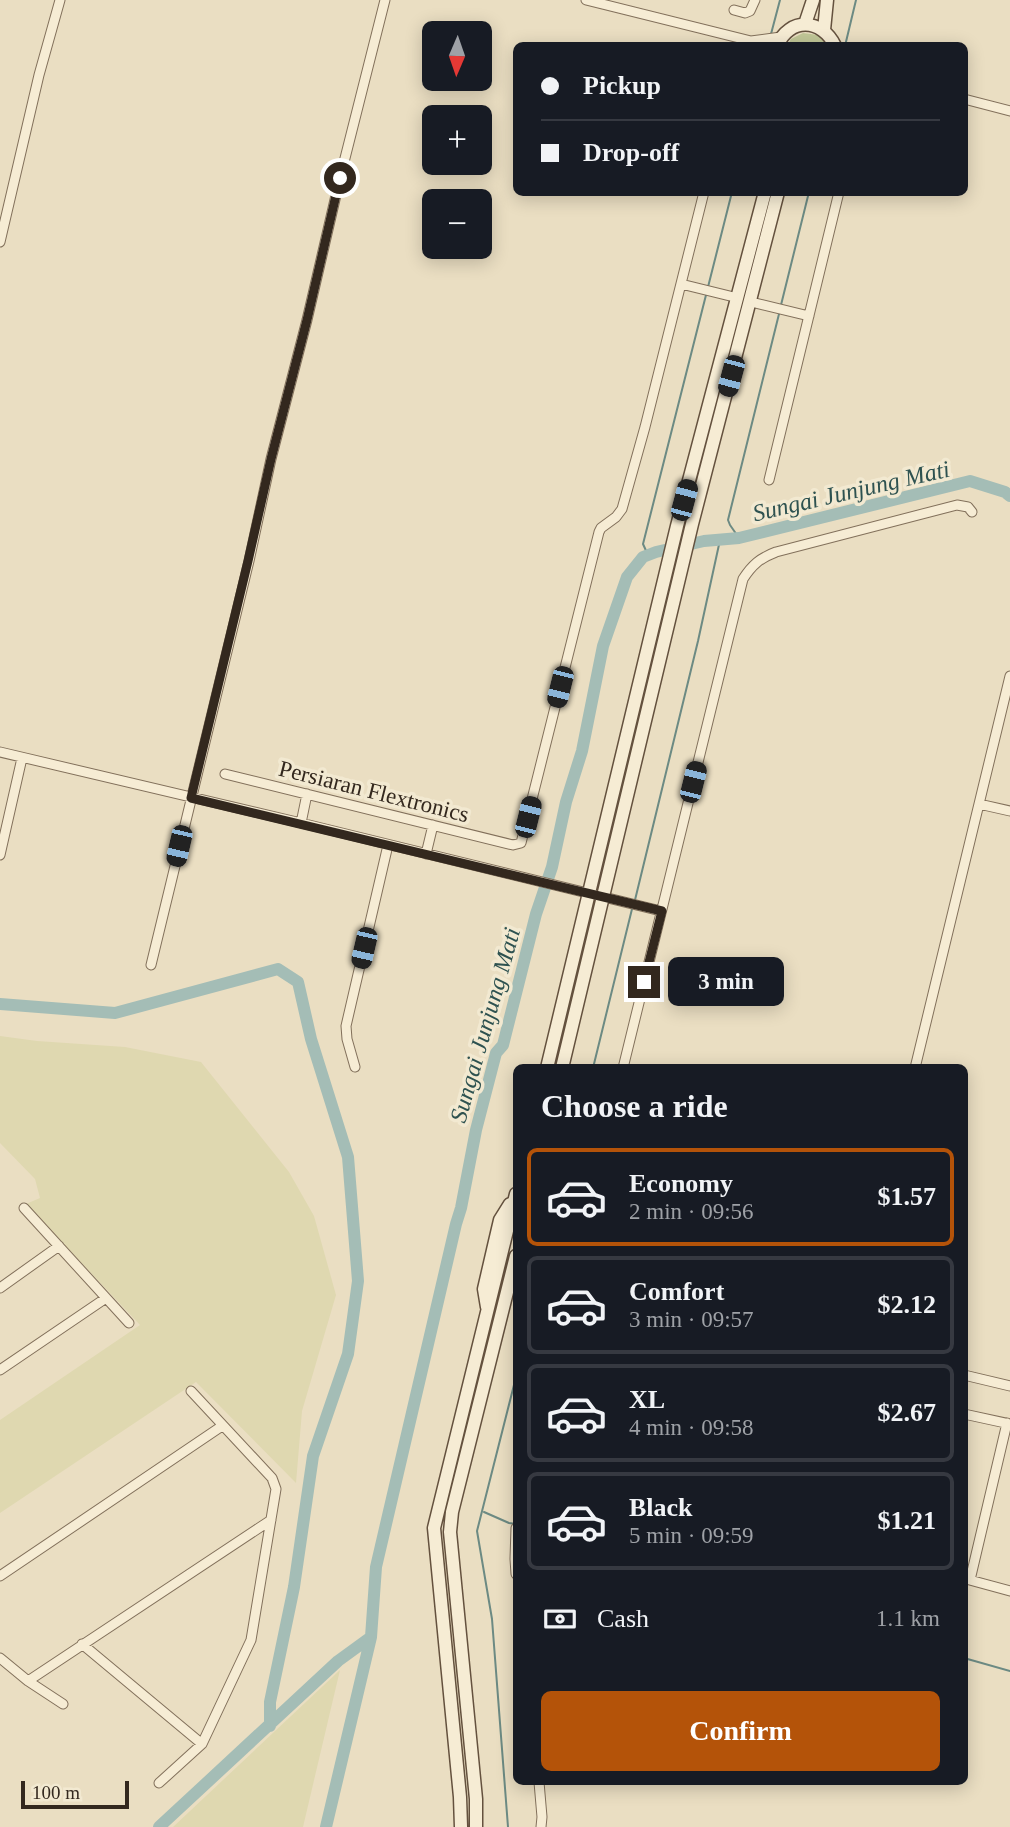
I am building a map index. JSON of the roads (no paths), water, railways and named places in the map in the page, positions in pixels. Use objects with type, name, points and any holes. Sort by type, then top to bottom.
[{"type":"main road","points":[[805,24],[813,0]]},
{"type":"main road","points":[[824,30],[827,0]]},
{"type":"main road","points":[[774,40],[795,26],[805,24],[824,30],[834,42]]},
{"type":"main road","points":[[563,1064],[745,300],[764,196]]},
{"type":"main road","points":[[548,1064],[677,526],[777,196]]},
{"type":"main road","points":[[488,1310],[484,1289],[498,1227],[513,1200]]},
{"type":"main road","points":[[461,1827],[434,1528],[513,1208]]},
{"type":"main road","points":[[476,1827],[476,1799],[450,1532],[452,1512],[513,1271]]},
{"type":"street","points":[[0,242],[5,199],[60,0]]},
{"type":"street","points":[[151,965],[271,459],[385,0]]},
{"type":"street","points":[[586,0],[750,42]]},
{"type":"street","points":[[734,10],[745,13],[750,11],[755,0]]},
{"type":"street","points":[[968,100],[1010,111]]},
{"type":"street","points":[[703,196],[681,284],[809,316]]},
{"type":"street","points":[[769,480],[838,196]]},
{"type":"street","name":"Persiaran Flextronics","points":[[225,774],[517,844],[601,528],[622,509],[681,284]]},
{"type":"street","points":[[624,1064],[743,579],[758,560],[776,552],[957,505],[968,507],[972,512]]},
{"type":"street","points":[[916,1064],[1010,676]]},
{"type":"street","points":[[0,752],[662,911]]},
{"type":"street","points":[[0,855],[22,758]]},
{"type":"street","points":[[301,823],[307,794]]},
{"type":"street","points":[[979,804],[1010,811]]},
{"type":"street","points":[[426,854],[433,825]]},
{"type":"street","points":[[355,1067],[346,1026],[388,845]]},
{"type":"street","points":[[24,1208],[129,1323]]},
{"type":"street","points":[[0,1288],[59,1247]]},
{"type":"street","points":[[500,1263],[513,1263]]},
{"type":"street","points":[[0,1370],[106,1298]]},
{"type":"street","points":[[968,1376],[1010,1386]]},
{"type":"street","points":[[159,1783],[202,1744],[251,1640],[276,1489],[272,1478],[191,1391]]},
{"type":"street","points":[[968,1415],[1009,1423],[968,1575]]},
{"type":"street","points":[[0,1576],[222,1426]]},
{"type":"street","points":[[27,1681],[271,1520]]},
{"type":"street","points":[[968,1579],[1010,1591]]},
{"type":"street","points":[[82,1644],[202,1744]]},
{"type":"street","points":[[0,1658],[27,1681],[63,1704]]},
{"type":"street","points":[[539,1785],[541,1827]]},
{"type":"waterway","points":[[771,34],[780,0]]},
{"type":"waterway","points":[[846,42],[856,0]]},
{"type":"waterway","points":[[708,287],[731,196]]},
{"type":"waterway","points":[[781,305],[808,196]]},
{"type":"waterway","points":[[648,555],[643,544],[706,295]]},
{"type":"waterway","points":[[739,538],[728,520],[779,314]]},
{"type":"waterway","name":"Sungai Junjung Mati","points":[[326,1827],[371,1637],[376,1567],[461,1208],[476,1130],[496,1053],[503,1045],[536,914],[552,867],[566,802],[582,751],[603,646],[627,577],[643,557],[656,552],[704,541],[739,538],[970,481],[1010,496]]},
{"type":"waterway","points":[[635,900],[720,540]]},
{"type":"waterway","points":[[594,1064],[632,909]]},
{"type":"waterway","points":[[0,1004],[115,1013],[278,969],[298,982],[311,1039],[348,1157],[358,1281],[348,1354],[313,1456],[294,1587],[270,1702],[270,1726]]},
{"type":"waterway","points":[[508,1827],[492,1619],[477,1531],[513,1389]]},
{"type":"waterway","points":[[484,1512],[513,1524]]},
{"type":"waterway","points":[[159,1827],[338,1661],[371,1637]]},
{"type":"waterway","points":[[968,1659],[1010,1671]]}]
